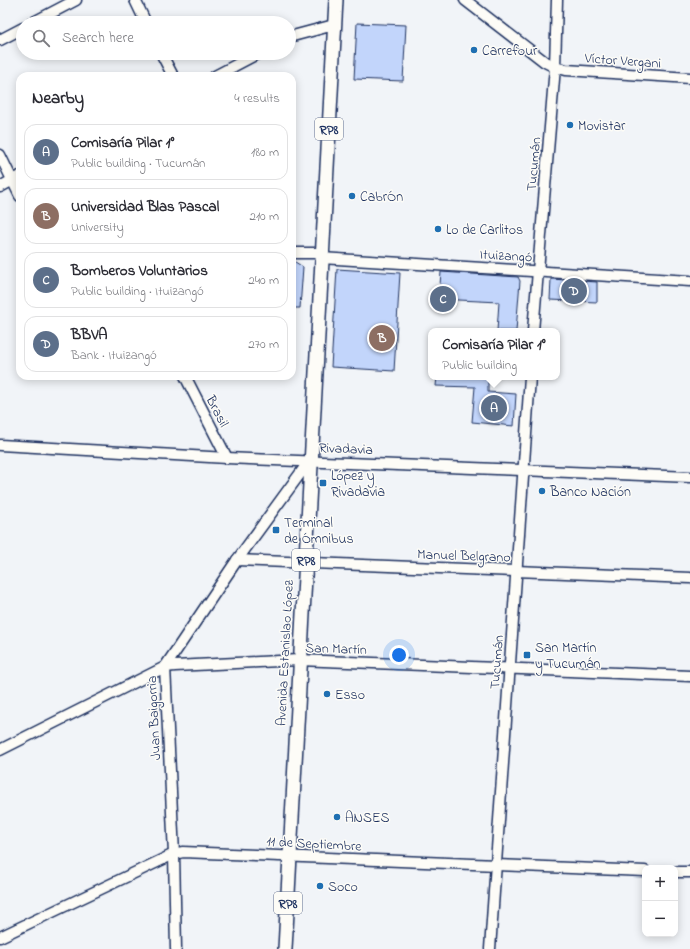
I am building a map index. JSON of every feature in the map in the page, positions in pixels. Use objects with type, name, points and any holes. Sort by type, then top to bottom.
[{"type":"main road","name":"Avenida Estanislao López","points":[[285,949],[299,660],[306,563],[310,460],[336,0]]},
{"type":"street","points":[[45,16],[76,0]]},
{"type":"street","points":[[135,0],[143,16]]},
{"type":"street","points":[[465,0],[545,62],[555,67]]},
{"type":"street","name":"Tucumán","points":[[533,328],[555,67],[557,0]]},
{"type":"street","points":[[296,35],[334,25]]},
{"type":"street","points":[[0,40],[16,32]]},
{"type":"street","points":[[165,60],[171,72]]},
{"type":"street","points":[[223,72],[246,60]]},
{"type":"street","name":"Víctor Vergani","points":[[555,67],[566,70],[690,78]]},
{"type":"street","points":[[0,155],[16,178],[0,187]]},
{"type":"street","name":"Ituizangó","points":[[296,253],[690,281]]},
{"type":"street","name":"Brasil","points":[[187,380],[227,458]]},
{"type":"street","name":"Tucumán","points":[[490,949],[530,380]]},
{"type":"street","name":"Rivadavia","points":[[0,445],[227,458],[310,460],[690,477]]},
{"type":"street","name":"Juan Baigorria","points":[[176,949],[174,854],[164,668],[237,560],[310,460]]},
{"type":"street","name":"Manuel Belgrano","points":[[237,560],[690,578]]},
{"type":"street","name":"San Martín","points":[[0,750],[164,668],[299,660],[509,670],[690,676]]},
{"type":"street","name":"11 de Septiembre","points":[[0,937],[174,854],[190,851],[642,871]]},
{"type":"street","points":[[678,872],[690,872]]},
{"type":"building","points":[[357,23],[406,25],[403,81],[354,79]]},
{"type":"building","points":[[296,263],[303,267],[300,308],[296,308]]},
{"type":"building","points":[[337,269],[400,273],[394,371],[331,367]]},
{"type":"building","points":[[441,272],[518,277],[520,281],[516,328],[497,328],[499,302],[439,299]]},
{"type":"building","points":[[551,279],[597,282],[597,302],[550,300]]},
{"type":"building","points":[[437,380],[488,380],[488,392],[516,394],[514,426],[472,422],[475,387],[436,386]]},
{"type":"place","name":"Carrefour","points":[[474,50]]},
{"type":"place","name":"Movistar","points":[[570,125]]},
{"type":"place","name":"CabrÓn","points":[[352,196]]},
{"type":"place","name":"Lo de Carlitos","points":[[438,229]]},
{"type":"place","name":"BBVA","points":[[574,291]]},
{"type":"place","name":"Bomberos Voluntarios","points":[[443,299]]},
{"type":"place","name":"Universidad Blas Pascal","points":[[382,338]]},
{"type":"place","name":"Comisaría Pilar 1°","points":[[494,408]]},
{"type":"place","name":"López y Rivadavia","points":[[323,483]]},
{"type":"place","name":"Banco Nación","points":[[542,491]]},
{"type":"place","name":"Terminal de Ómnibus","points":[[276,530]]},
{"type":"place","name":"San Martín y Tucumán","points":[[527,655]]},
{"type":"place","name":"Esso","points":[[327,694]]},
{"type":"place","name":"ANSES","points":[[337,817]]},
{"type":"place","name":"Soco","points":[[320,886]]}]
